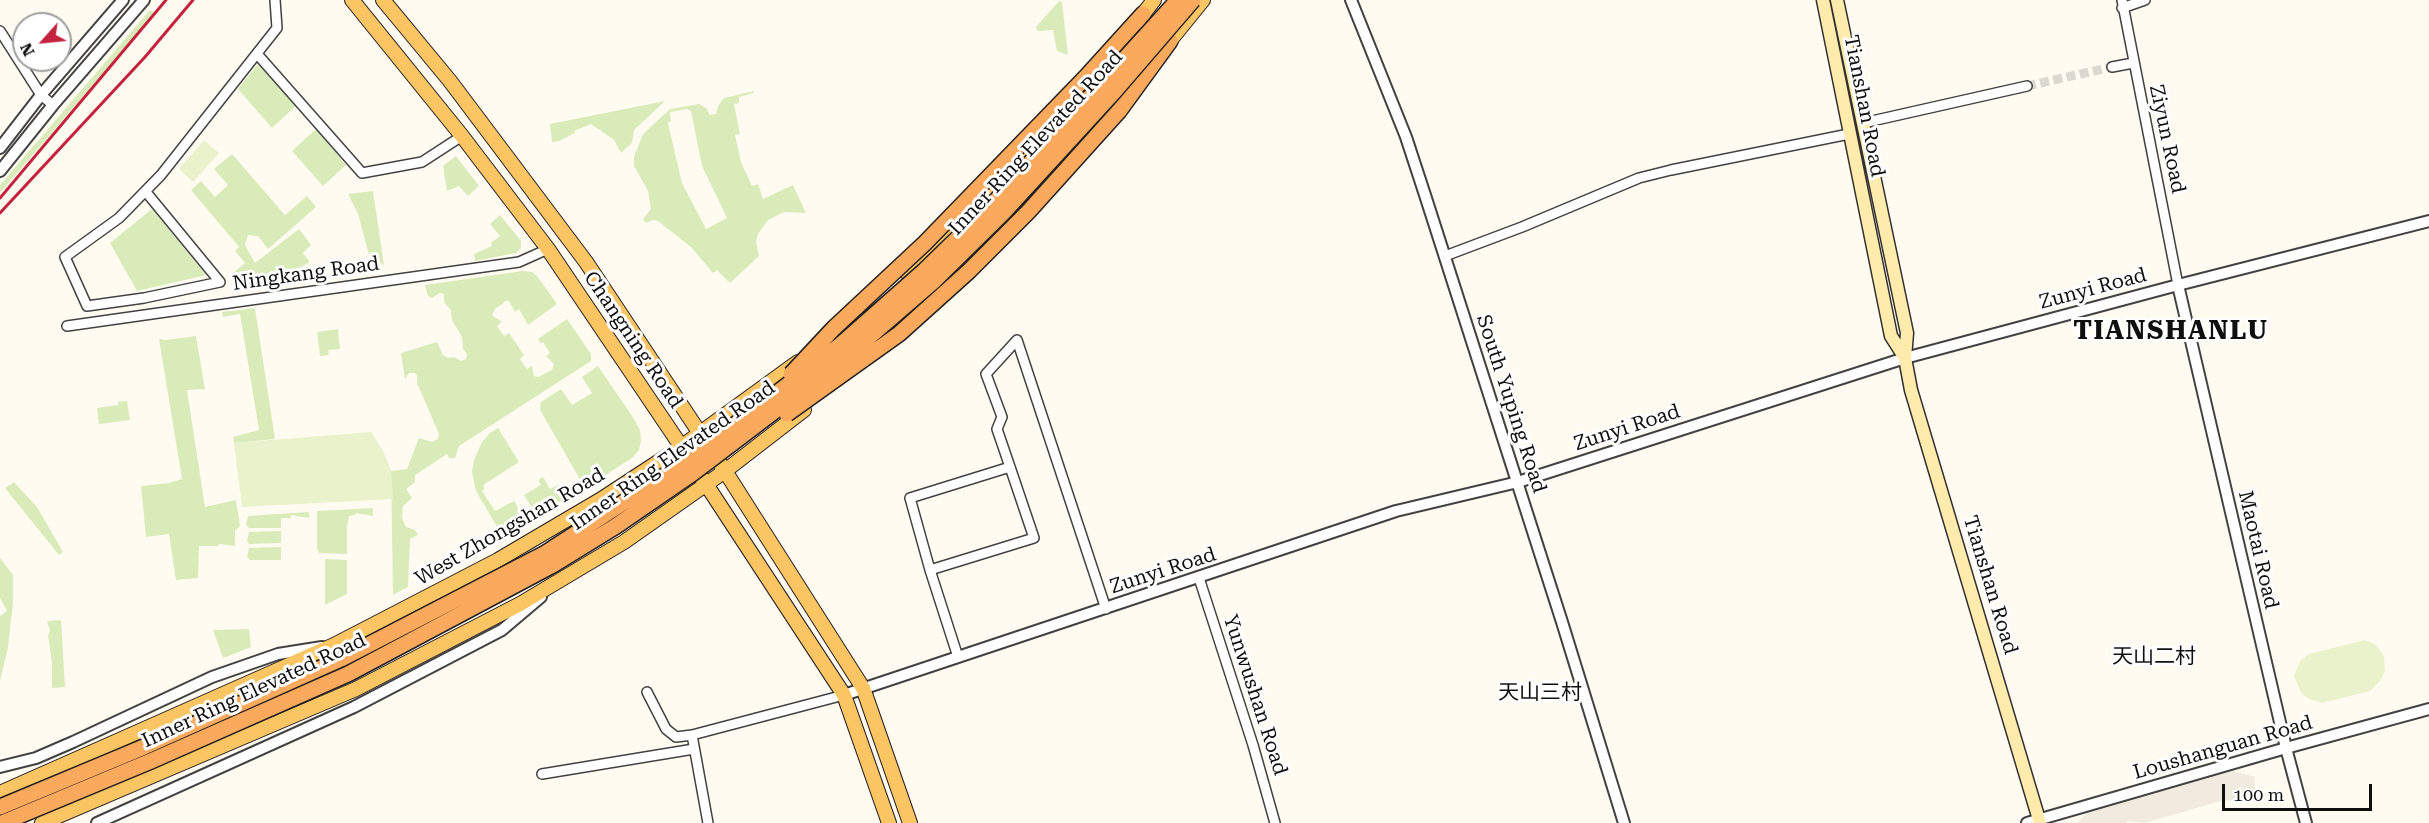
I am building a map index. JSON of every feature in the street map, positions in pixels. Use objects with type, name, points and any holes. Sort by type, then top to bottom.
[{"type":"highway","name":"Inner Ring Elevated Road","points":[[0,807],[144,747],[341,659],[534,559],[608,515],[686,462],[839,346],[926,270],[1096,92],[1178,0]]},
{"type":"highway","name":"Inner Ring Elevated Road","points":[[2,823],[151,761],[348,674],[551,566],[616,526],[693,473],[847,356],[935,280],[1003,213],[1113,93],[1193,0]]},
{"type":"highway","points":[[767,400],[834,328],[933,235],[1085,78],[1143,14]]},
{"type":"highway","points":[[693,473],[776,422],[899,334],[969,271],[1020,221],[1119,111],[1170,41]]},
{"type":"main road","name":"Changning Road","points":[[352,0],[462,136],[548,249],[844,695],[889,823]]},
{"type":"main road","name":"Changning Road","points":[[383,0],[450,81],[586,262],[725,471],[863,688],[910,823]]},
{"type":"main road","points":[[1143,14],[1154,0]]},
{"type":"main road","points":[[42,823],[356,689],[520,604],[624,542],[706,485],[823,396],[945,284],[1055,172],[1203,0]]},
{"type":"main road","name":"Tianshan Road","points":[[1823,0],[1891,336],[1905,358]]},
{"type":"main road","name":"Tianshan Road","points":[[1837,0],[1907,333],[1905,358],[1911,390],[2040,821]]},
{"type":"main road","name":"West Zhongshan Road","points":[[0,793],[334,645],[498,560],[600,500],[681,447],[819,346],[949,234],[1093,80],[1143,14]]},
{"type":"street","points":[[0,148],[41,95],[123,0]]},
{"type":"street","points":[[0,171],[52,105],[144,0]]},
{"type":"street","points":[[146,192],[220,282],[144,298],[87,306],[66,257],[119,218],[146,192],[258,55],[278,27],[275,0]]},
{"type":"street","name":"South Yuping Road","points":[[1351,0],[1406,137],[1518,482],[1624,823]]},
{"type":"street","points":[[2122,4],[2145,0]]},
{"type":"street","name":"Ziyun Road","points":[[2122,4],[2178,285]]},
{"type":"street","points":[[0,31],[41,95],[52,105]]},
{"type":"street","points":[[258,55],[362,173],[422,162],[462,136]]},
{"type":"street","points":[[2112,67],[2133,63]]},
{"type":"street","points":[[1863,123],[2026,86]]},
{"type":"street","points":[[0,139],[31,108]]},
{"type":"street","points":[[1445,256],[1522,227],[1639,178],[1849,134]]},
{"type":"street","name":"Zunyi Road","points":[[844,695],[1396,511],[1518,482],[1905,358],[2429,221]]},
{"type":"street","name":"Ningkang Road","points":[[68,326],[519,262],[548,249]]},
{"type":"street","name":"Maotai Road","points":[[2178,285],[2286,748],[2306,823]]},
{"type":"street","points":[[930,570],[1034,538],[998,429],[1002,417],[986,374],[1017,340],[1106,609]]},
{"type":"street","points":[[958,657],[910,498],[1010,467]]},
{"type":"street","name":"Yunwushan Road","points":[[1199,578],[1253,745],[1275,823]]},
{"type":"street","points":[[97,823],[354,707],[502,630],[561,580]]},
{"type":"street","name":"West Zhongshan Road","points":[[0,766],[36,758],[212,677],[278,654],[334,645]]},
{"type":"street","points":[[647,692],[666,729],[676,737],[692,735],[844,695]]},
{"type":"street","name":"Loushanguan Road","points":[[2027,823],[2429,709]]},
{"type":"street","points":[[692,735],[708,823]]},
{"type":"street","points":[[542,774],[694,749]]},
{"type":"green space","points":[[1059,1],[1062,2],[1068,55],[1057,51],[1053,30],[1037,31],[1036,27]]},
{"type":"green space","points":[[150,10],[154,13],[0,193],[0,185]]},
{"type":"green space","points":[[258,64],[296,106],[272,128],[238,89]]},
{"type":"green space","points":[[754,91],[754,93],[739,97],[739,103],[734,104],[740,134],[735,135],[741,162],[752,186],[758,184],[763,199],[793,185],[806,213],[784,212],[768,220],[758,234],[756,242],[759,256],[730,283],[717,270],[713,273],[691,247],[658,221],[653,220],[646,223],[643,219],[651,209],[648,191],[634,166],[634,157],[643,134],[670,109],[699,104],[706,108],[710,115],[716,114],[724,98]],"holes":[[[687,109],[691,111],[702,166],[727,218],[706,229],[682,183],[668,123],[671,121],[670,112]]]},
{"type":"green space","points":[[665,101],[634,130],[632,143],[621,153],[614,140],[591,124],[559,141],[552,142],[550,124]]},
{"type":"green space","points":[[316,129],[346,165],[323,186],[292,151]]},
{"type":"green space","points":[[204,140],[219,153],[193,182],[179,169]]},
{"type":"green space","points":[[232,154],[285,215],[307,196],[316,207],[268,249],[258,236],[248,235],[245,245],[255,263],[299,229],[311,245],[303,253],[310,262],[296,270],[237,282],[231,275],[245,263],[235,251],[239,247],[191,190],[201,181],[215,197],[228,185],[214,169]]},
{"type":"green space","points":[[456,156],[479,186],[468,196],[459,186],[447,191],[443,166]]},
{"type":"green space","points":[[373,191],[384,265],[369,255],[358,214],[348,194]]},
{"type":"green space","points":[[152,209],[206,275],[137,291],[110,243]]},
{"type":"green space","points":[[500,215],[521,241],[521,248],[516,253],[475,261],[474,254],[492,246],[491,243],[500,236],[490,224]]},
{"type":"green space","points":[[523,271],[532,272],[537,276],[557,304],[528,325],[519,309],[515,312],[509,301],[495,309],[492,315],[502,322],[497,326],[504,336],[509,333],[524,355],[520,359],[527,369],[532,366],[534,376],[538,377],[552,370],[554,364],[546,356],[550,353],[543,342],[540,343],[538,339],[567,319],[591,354],[591,361],[459,446],[455,458],[449,458],[447,454],[415,475],[415,482],[406,489],[412,498],[403,506],[402,518],[406,527],[415,530],[418,535],[410,539],[408,587],[393,595],[391,471],[407,469],[419,438],[432,442],[438,439],[439,434],[417,383],[417,376],[415,373],[409,373],[405,379],[401,353],[437,342],[443,355],[448,358],[454,357],[461,361],[466,359],[467,354],[463,349],[462,337],[452,320],[451,310],[444,302],[444,294],[440,293],[432,298],[428,296],[425,285]]},
{"type":"green space","points":[[255,308],[275,439],[234,443],[233,437],[259,430],[240,314],[223,317],[222,312]]},
{"type":"green space","points":[[338,329],[340,349],[328,350],[329,355],[320,356],[317,332]]},
{"type":"green space","points":[[196,336],[205,389],[187,390],[205,507],[236,500],[240,526],[235,531],[235,546],[219,544],[219,546],[199,546],[198,578],[176,580],[169,534],[146,537],[141,486],[182,479],[159,339]]},
{"type":"green space","points":[[598,366],[634,419],[640,430],[641,441],[639,450],[632,458],[585,488],[540,410],[541,402],[561,389],[572,405],[592,393],[582,377]]},
{"type":"green space","points":[[127,401],[130,420],[99,424],[97,408],[118,405],[118,402]]},
{"type":"green space","points":[[498,428],[519,462],[483,485],[485,489],[482,491],[495,511],[514,501],[526,521],[502,535],[476,491],[472,472],[474,460],[482,442]]},
{"type":"green space","points":[[371,432],[383,451],[391,471],[393,499],[242,507],[234,443]]},
{"type":"green space","points":[[543,477],[550,489],[558,485],[566,498],[537,516],[524,495],[541,485],[538,480]]},
{"type":"green space","points":[[14,482],[37,507],[63,552],[59,555],[5,488]]},
{"type":"green space","points":[[373,508],[373,516],[356,513],[349,516],[347,554],[319,553],[317,549],[317,511]]},
{"type":"green space","points":[[309,512],[309,518],[291,515],[291,518],[281,518],[281,528],[249,528],[246,525],[248,516]]},
{"type":"green space","points":[[281,531],[281,543],[249,544],[247,541],[249,532]]},
{"type":"green space","points":[[281,547],[281,560],[250,560],[247,557],[249,548]]},
{"type":"green space","points":[[0,558],[13,575],[13,603],[8,647],[0,681],[0,616],[7,611],[0,598]]},
{"type":"green space","points":[[325,559],[347,560],[347,594],[325,605]]},
{"type":"green space","points":[[61,620],[65,687],[52,688],[52,662],[48,636],[50,630],[47,621]]},
{"type":"green space","points":[[249,629],[251,647],[223,658],[213,630]]},
{"type":"green space","points":[[2365,640],[2376,645],[2384,656],[2385,671],[2380,681],[2370,691],[2322,703],[2309,699],[2301,693],[2294,676],[2300,661],[2309,654]]},
{"type":"shaded area","points":[[2233,771],[2255,777],[2254,799],[2221,801],[2144,823],[2128,821],[2125,823],[2078,823],[2089,810]]},
{"type":"tunnel","points":[[2027,86],[2112,67]]},
{"type":"railway","points":[[0,198],[166,0]]},
{"type":"railway","points":[[0,213],[145,57],[193,0]]},
{"type":"district","name":"TIANSHANLU","points":[[2171,331]]},
{"type":"district","name":"天山二村","points":[[2154,657]]},
{"type":"district","name":"天山三村","points":[[1540,693]]}]
